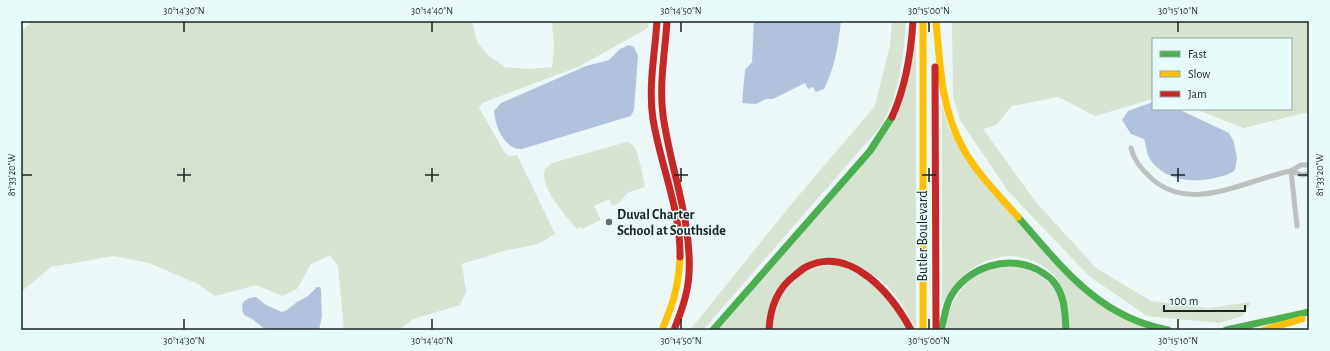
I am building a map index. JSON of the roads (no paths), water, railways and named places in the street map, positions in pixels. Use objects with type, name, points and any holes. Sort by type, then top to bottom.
[{"type":"main road","points":[[658,21],[652,107],[678,234],[681,264],[676,298],[662,330]]},
{"type":"main road","points":[[667,21],[662,108],[688,235],[691,264],[687,294],[674,330]]},
{"type":"main road","points":[[713,330],[884,133],[894,114],[905,85],[909,66],[913,21]]},
{"type":"main road","name":"Butler Boulevard","points":[[923,21],[923,330]]},
{"type":"main road","points":[[936,21],[942,80],[948,114],[957,137],[977,169],[1069,275],[1085,291],[1103,305],[1122,315],[1142,324],[1168,330]]},
{"type":"main road","name":"Butler Boulevard","points":[[936,21],[936,330]]},
{"type":"main road","points":[[942,330],[948,305],[963,282],[983,267],[1006,261],[1030,265],[1045,274],[1054,282],[1065,304],[1067,317],[1066,330]]},
{"type":"main road","points":[[769,330],[772,307],[780,290],[804,269],[826,263],[844,264],[870,277],[896,303],[911,330]]},
{"type":"main road","points":[[1226,330],[1309,312]]},
{"type":"main road","points":[[1264,330],[1309,317]]},
{"type":"street","points":[[1131,148],[1134,158],[1153,180],[1168,189],[1185,194],[1210,193],[1291,171],[1301,165],[1309,165]]},
{"type":"street","points":[[1291,171],[1309,174]]},
{"type":"street","points":[[1291,171],[1297,226]]},
{"type":"water","points":[[754,21],[841,21],[836,56],[824,89],[816,92],[813,87],[808,89],[805,83],[773,99],[766,99],[756,104],[742,103],[745,70],[752,62]]},
{"type":"water","points":[[629,45],[634,47],[638,56],[634,110],[631,116],[522,149],[511,146],[506,142],[496,124],[494,111],[501,103],[586,66],[609,60],[620,49]]},
{"type":"water","points":[[1152,102],[1152,110],[1180,110],[1229,133],[1234,142],[1237,158],[1235,170],[1228,174],[1206,180],[1181,179],[1165,173],[1152,162],[1144,139],[1131,134],[1122,120],[1128,111]]},
{"type":"water","points":[[317,287],[320,287],[321,290],[322,316],[319,330],[266,330],[252,319],[244,315],[242,304],[248,299],[256,297],[266,305],[282,312],[308,296]]},
{"type":"place","name":"Duval Charter School at Southside","points":[[609,222]]}]
